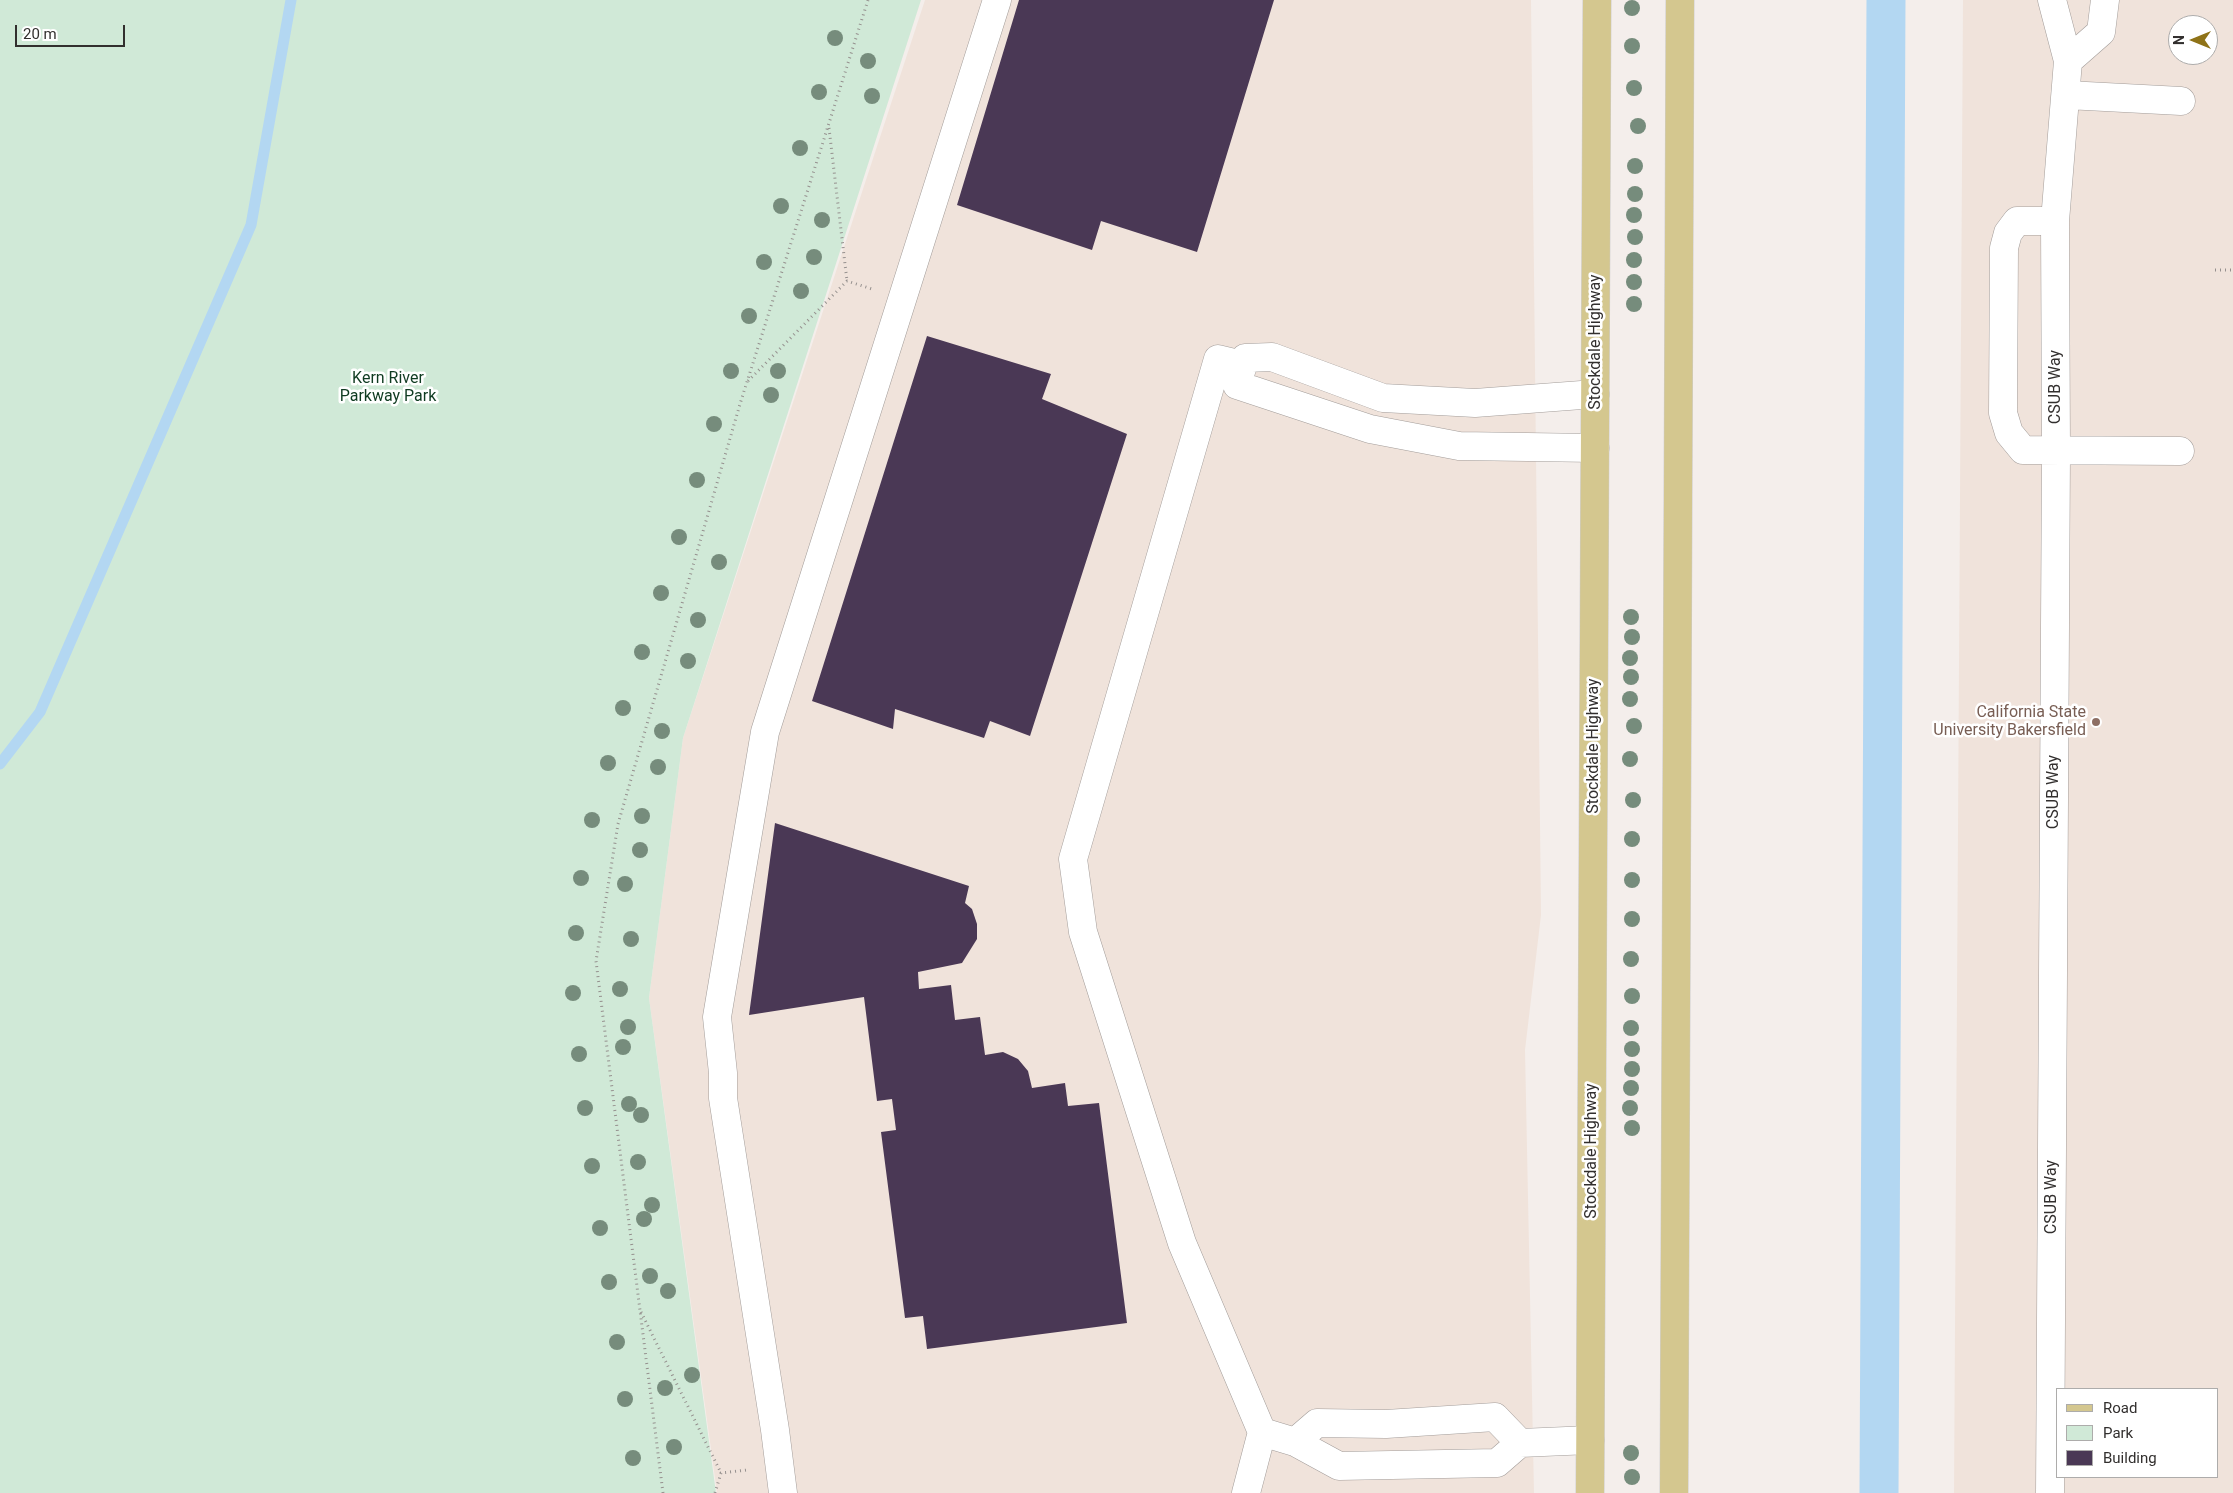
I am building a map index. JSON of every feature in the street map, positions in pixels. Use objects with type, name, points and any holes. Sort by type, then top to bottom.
[{"type":"main road","name":"Stockdale Highway","points":[[1590,1493],[1597,0]]},
{"type":"main road","points":[[1674,1493],[1680,0]]},
{"type":"street","points":[[783,1493],[775,1430],[723,1098],[723,1073],[717,1017],[765,732],[997,0]]},
{"type":"street","name":"CSUB Way","points":[[2050,1493],[2056,452],[2055,221],[2067,94],[2068,61],[2052,0]]},
{"type":"street","points":[[2068,61],[2101,32],[2105,0]]},
{"type":"street","points":[[2067,94],[2181,102]]},
{"type":"street","points":[[2055,221],[2017,221],[2008,233],[2004,248],[2003,413],[2009,433],[2023,450],[2056,452],[2180,451]]},
{"type":"street","points":[[1595,394],[1475,404],[1383,398],[1272,357],[1245,358],[1237,385],[1370,429],[1459,446],[1595,448]]},
{"type":"street","points":[[1243,365],[1218,359],[1073,859],[1083,932],[1182,1242],[1262,1432],[1246,1493]]},
{"type":"street","points":[[1295,1442],[1317,1423],[1386,1424],[1496,1417],[1520,1443]]},
{"type":"street","points":[[1262,1432],[1295,1442],[1338,1466],[1497,1463],[1520,1443],[1590,1440]]},
{"type":"path","points":[[663,1493],[596,961],[618,824],[747,381],[868,0]]},
{"type":"path","points":[[828,125],[846,281]]},
{"type":"path","points":[[2215,270],[2233,270]]},
{"type":"path","points":[[846,281],[880,292]]},
{"type":"path","points":[[747,381],[846,281]]},
{"type":"path","points":[[640,1310],[721,1473],[715,1493]]},
{"type":"path","points":[[721,1473],[756,1469]]},
{"type":"shaded area","points":[[925,0],[1531,0],[1541,915],[1525,1050],[1534,1493],[717,1493],[649,998],[683,738]]},
{"type":"shaded area","name":"California State University Bakersfield","points":[[1963,0],[2233,0],[2233,1493],[1954,1493]]},
{"type":"green space","name":"Kern River Parkway Park","points":[[0,0],[921,0],[683,738],[649,998],[716,1493],[0,1493]]},
{"type":"building","points":[[1019,0],[1274,0],[1197,252],[1101,221],[1092,250],[957,205]]},
{"type":"building","points":[[927,336],[1051,374],[1042,399],[1127,434],[1030,736],[990,721],[984,738],[895,709],[893,729],[812,701]]},
{"type":"building","points":[[775,823],[969,886],[965,903],[972,909],[977,924],[977,939],[962,963],[918,972],[919,989],[951,985],[955,1020],[980,1017],[985,1055],[1003,1052],[1018,1059],[1028,1071],[1032,1088],[1065,1083],[1068,1106],[1099,1103],[1127,1323],[927,1349],[923,1316],[905,1318],[881,1132],[896,1130],[892,1099],[877,1101],[864,997],[749,1015]]},
{"type":"waterway","points":[[0,764],[40,712],[251,225],[291,0]]},
{"type":"waterway","points":[[1879,1493],[1886,0]]},
{"type":"place","name":"California State University Bakersfield","points":[[2096,722]]}]
